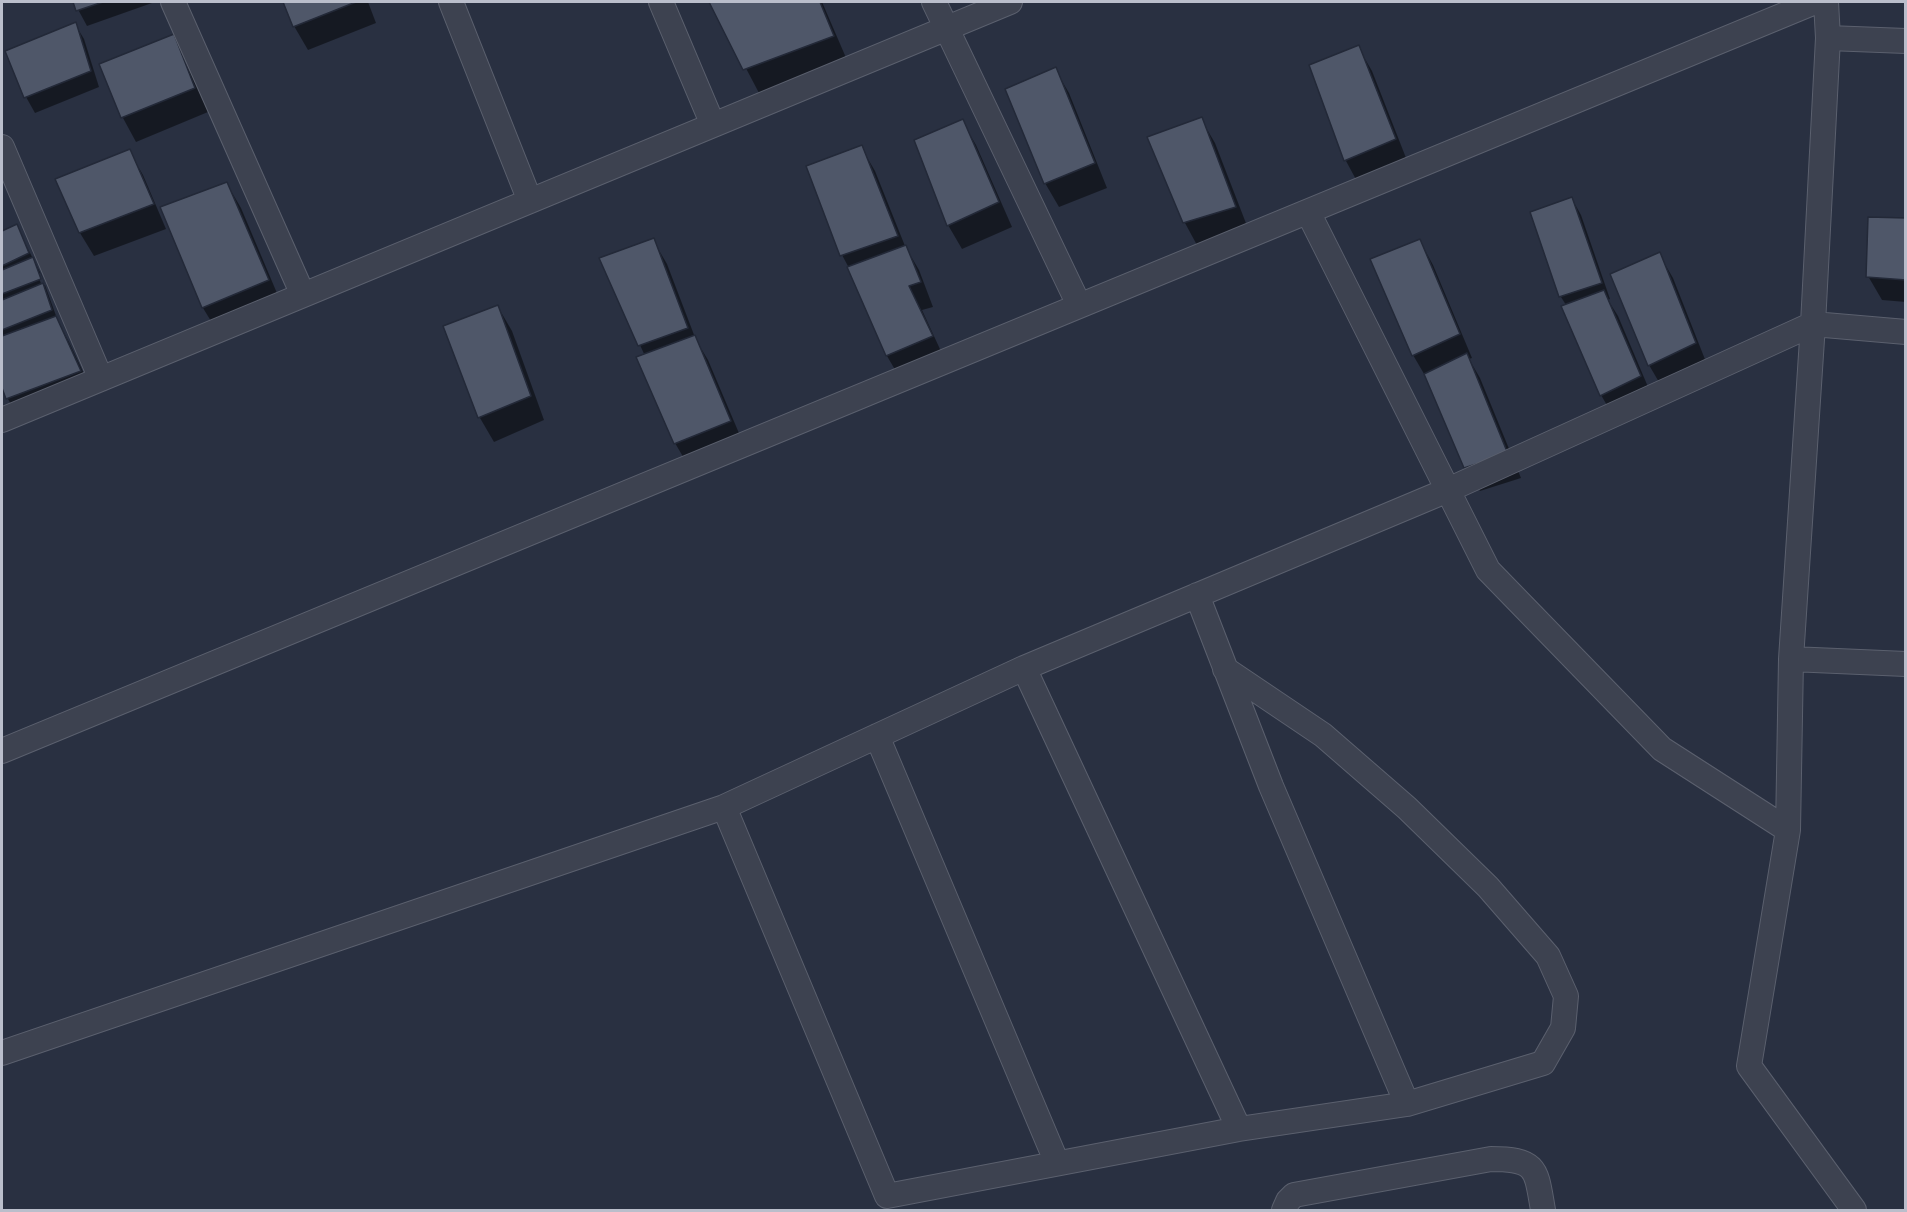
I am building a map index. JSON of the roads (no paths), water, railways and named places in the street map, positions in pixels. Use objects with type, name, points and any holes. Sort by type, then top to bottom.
[{"type":"street","points":[[173,2],[303,295]]},
{"type":"street","points":[[451,2],[530,201]]},
{"type":"street","points":[[661,2],[713,125]]},
{"type":"street","points":[[934,2],[1079,305]]},
{"type":"street","points":[[2,420],[1010,2]]},
{"type":"street","points":[[2,751],[1815,2]]},
{"type":"street","points":[[1826,2],[1828,38],[1813,324],[1791,659],[1788,831],[1749,1066],[1854,1210]]},
{"type":"street","points":[[1828,38],[1905,41]]},
{"type":"street","points":[[2,147],[101,379]]},
{"type":"street","points":[[1308,212],[1488,570],[1662,749],[1788,831]]},
{"type":"street","points":[[2,1053],[724,807],[1024,668],[1448,490],[1813,324],[1905,332]]},
{"type":"street","points":[[1197,595],[1271,786],[1407,1104]]},
{"type":"street","points":[[1791,659],[1905,664]]},
{"type":"street","points":[[1024,668],[1239,1129]]},
{"type":"street","points":[[724,807],[887,1196],[1239,1129],[1407,1104],[1543,1063],[1563,1028],[1566,996],[1548,956],[1488,887],[1407,808],[1323,735],[1225,669]]},
{"type":"street","points":[[877,736],[1058,1164]]},
{"type":"street","points":[[1284,1210],[1294,1194],[1491,1159],[1518,1161],[1530,1167],[1537,1174],[1543,1210]]}]
